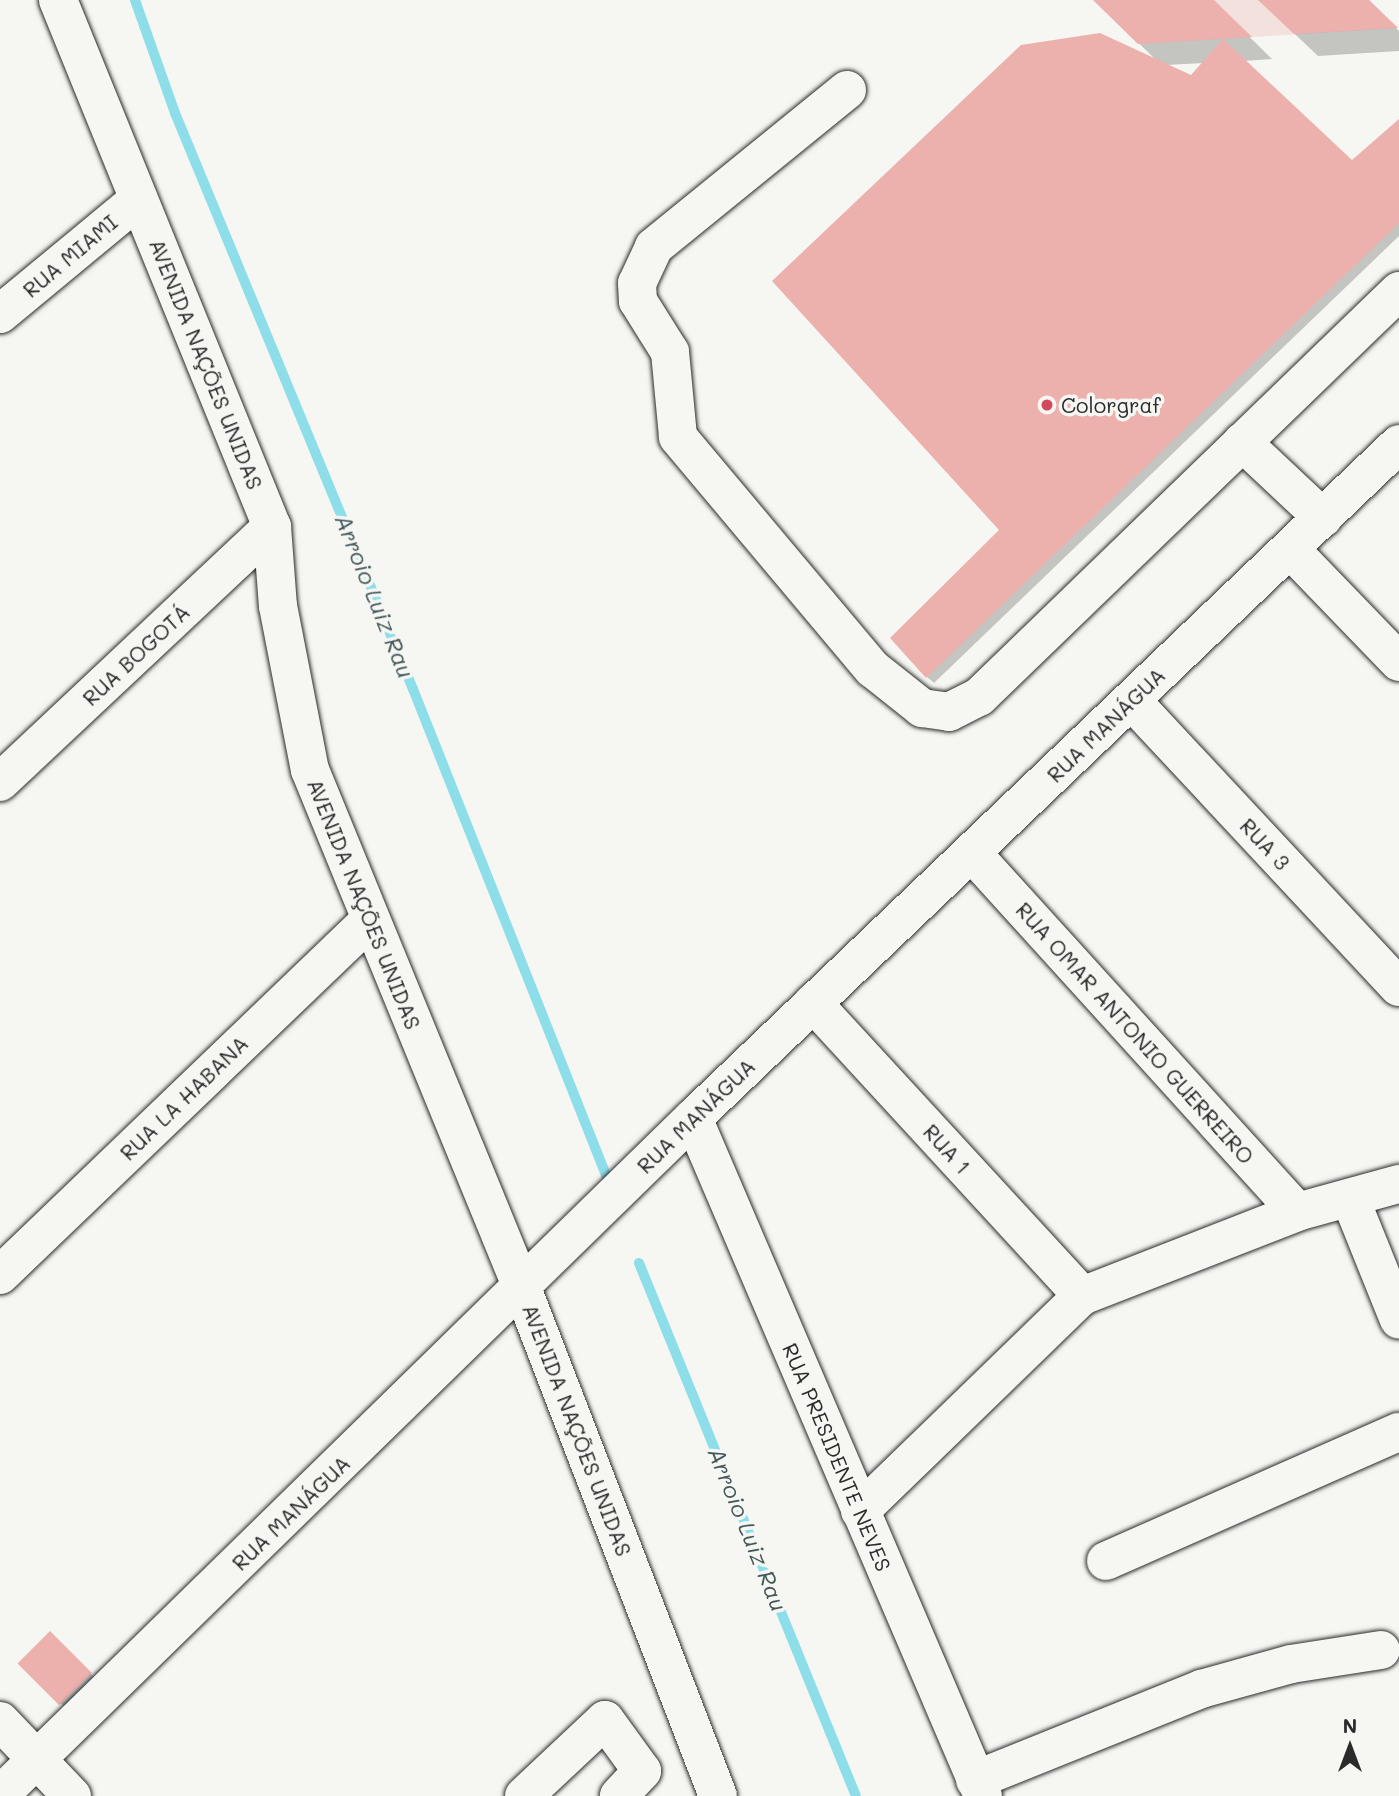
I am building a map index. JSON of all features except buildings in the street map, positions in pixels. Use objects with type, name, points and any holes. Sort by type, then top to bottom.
[{"type":"street","name":"AVENIDA NAÇÕES UNIDAS","points":[[58,0],[272,527],[278,606],[310,770],[369,921],[522,1288],[718,1796]]},
{"type":"street","points":[[847,90],[654,247],[637,283],[638,301],[670,352],[678,437],[873,668],[922,708],[949,712],[965,706],[1399,291]]},
{"type":"street","name":"RUA MIAMI","points":[[0,314],[139,199]]},
{"type":"street","points":[[1242,442],[1323,518]]},
{"type":"street","name":"RUA MANÁGUA","points":[[0,1795],[522,1288],[693,1118],[1399,444]]},
{"type":"street","name":"RUA BOGOTÁ","points":[[0,782],[272,527]]},
{"type":"street","points":[[1290,550],[1399,662]]},
{"type":"street","name":"RUA 3","points":[[1132,701],[1399,986]]},
{"type":"street","name":"RUA OMAR ANTONIO GUERREIRO","points":[[972,853],[1297,1212]]},
{"type":"street","name":"RUA LA HABANA","points":[[0,1275],[369,921]]},
{"type":"street","name":"RUA 1","points":[[813,1003],[1082,1296]]},
{"type":"street","name":"RUA PRESIDENTE NEVES","points":[[693,1118],[979,1788]]},
{"type":"street","points":[[860,1511],[1082,1296],[1297,1212],[1399,1184]]},
{"type":"street","points":[[1350,1198],[1399,1320]]},
{"type":"street","points":[[1106,1561],[1399,1432]]},
{"type":"street","points":[[979,1788],[1201,1689],[1291,1664],[1381,1650]]},
{"type":"street","points":[[524,1796],[605,1720],[642,1772],[619,1796]]},
{"type":"street","points":[[0,1721],[72,1796]]},
{"type":"shaded area","points":[[1093,0],[1369,0],[1398,28],[1138,44]]},
{"type":"waterway","name":"Arroio Luiz Rau","points":[[135,0],[175,113],[413,689],[610,1185]]},
{"type":"waterway","name":"Arroio Luiz Rau","points":[[639,1263],[856,1796]]},
{"type":"place","name":"Colorgraf","points":[[1047,405]]}]
